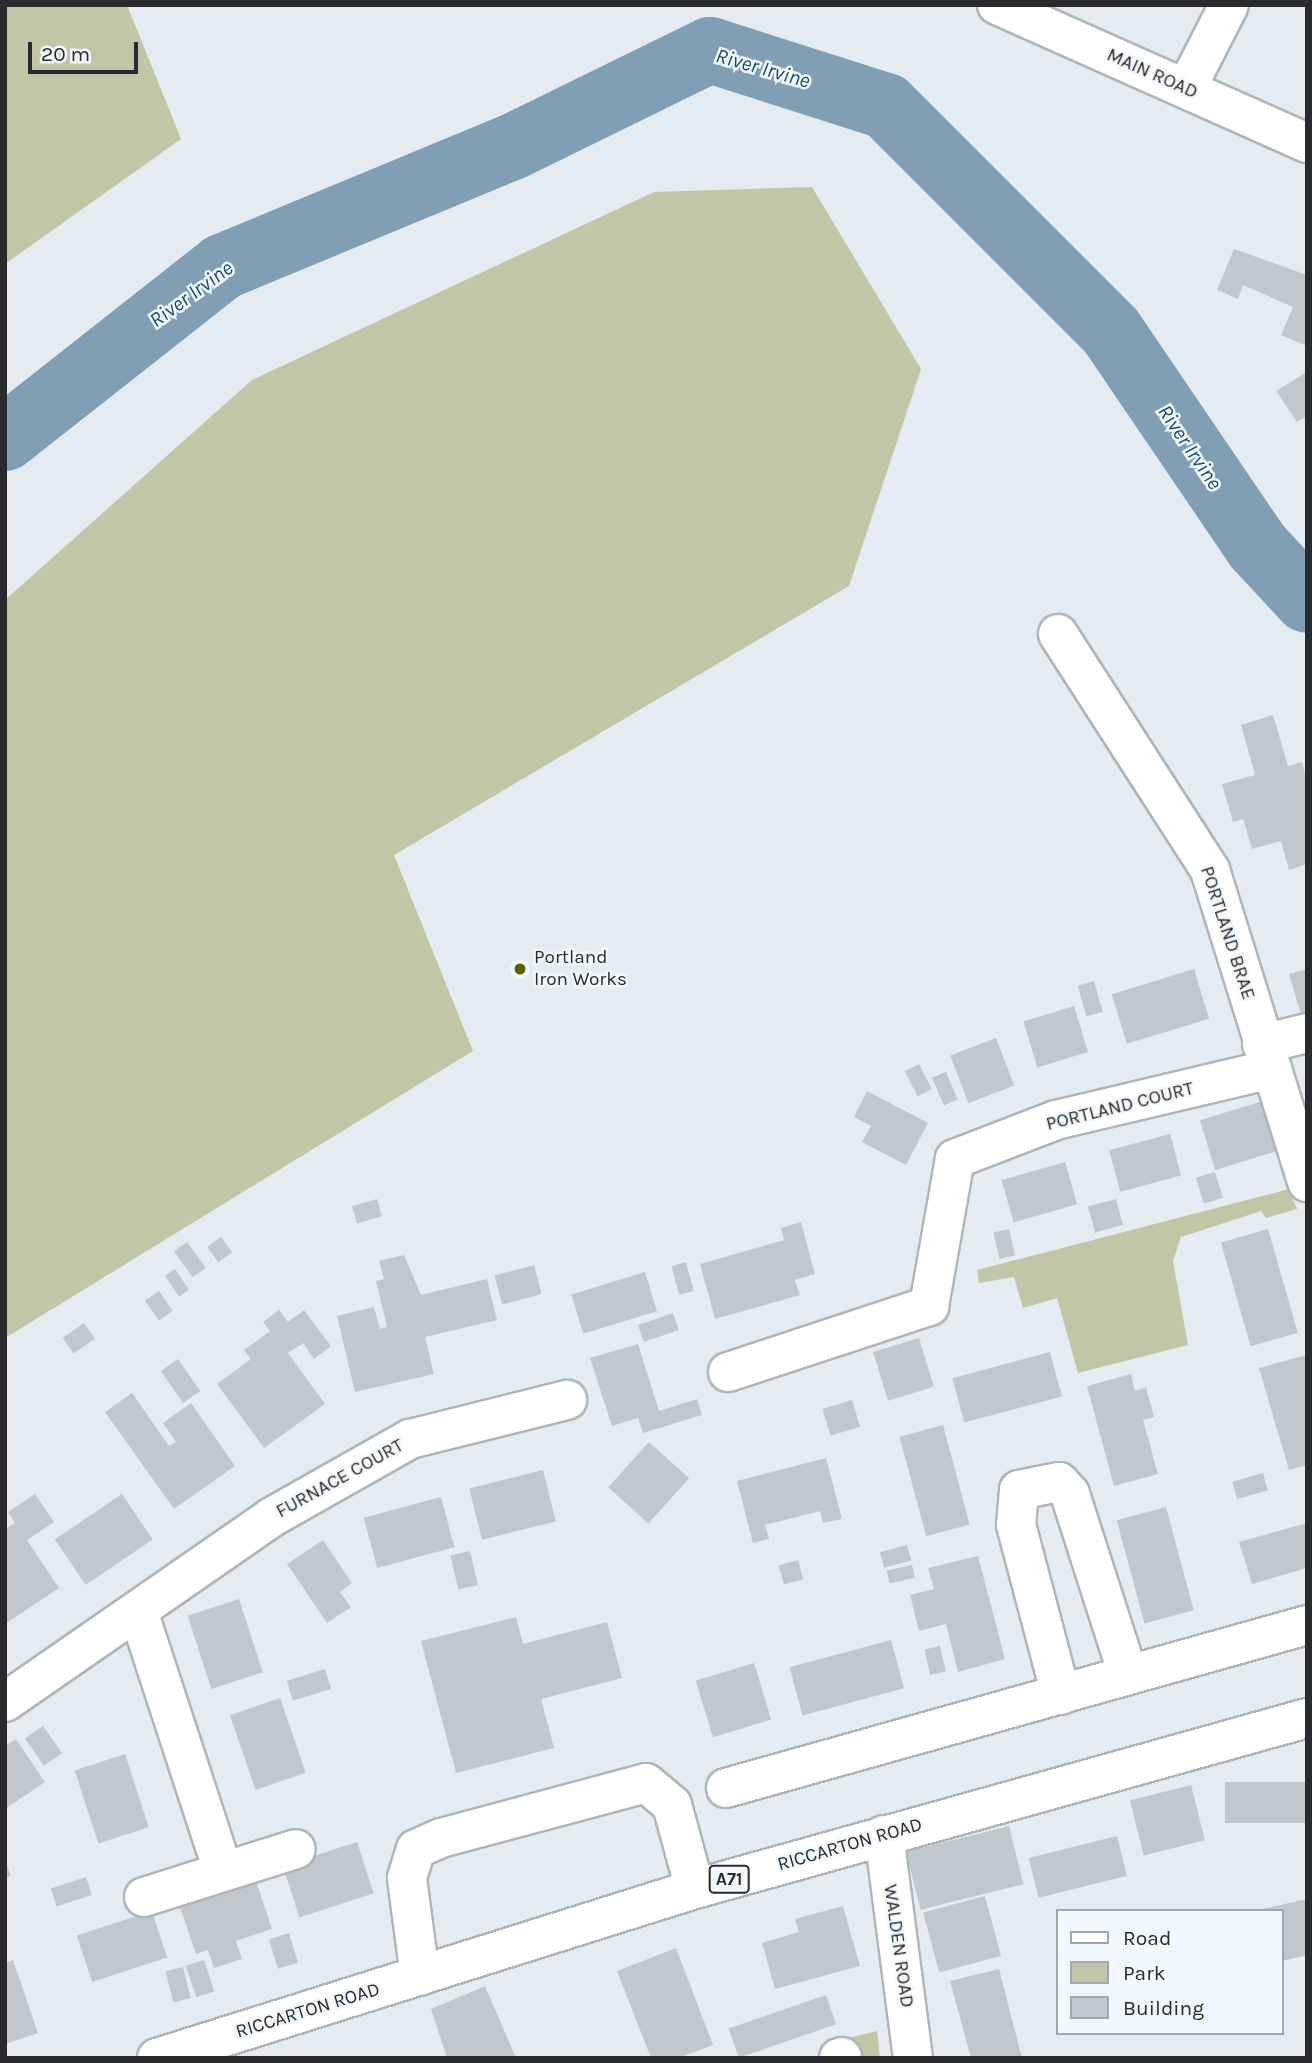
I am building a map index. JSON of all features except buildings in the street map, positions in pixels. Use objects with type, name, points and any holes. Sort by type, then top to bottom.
[{"type":"street","name":"MAIN ROAD","points":[[997,5],[1307,143]]},
{"type":"street","points":[[1186,89],[1229,5]]},
{"type":"street","name":"PORTLAND BRAE","points":[[1058,634],[1210,870],[1307,1182]]},
{"type":"street","points":[[1267,1057],[1307,1032]]},
{"type":"street","name":"PORTLAND COURT","points":[[728,1372],[929,1306],[955,1160],[1056,1120],[1267,1057]]},
{"type":"street","name":"FURNACE COURT","points":[[5,1702],[272,1517],[410,1439],[567,1400]]},
{"type":"street","points":[[1060,1695],[1016,1525],[1019,1490],[1059,1482],[1070,1494],[1128,1675]]},
{"type":"street","points":[[138,1611],[222,1868]]},
{"type":"street","points":[[726,1788],[1307,1625]]},
{"type":"street","name":"RICCARTON ROAD","points":[[157,2058],[227,2047],[420,1976],[695,1889],[1307,1718]]},
{"type":"street","points":[[420,1976],[407,1878],[416,1849],[441,1838],[646,1783],[672,1805],[695,1889]]},
{"type":"street","name":"WALDEN ROAD","points":[[884,1835],[913,2058]]},
{"type":"street","points":[[144,1897],[222,1868],[296,1849]]},
{"type":"green space","points":[[5,5],[127,5],[181,139],[5,264]]},
{"type":"green space","points":[[812,187],[921,369],[849,586],[394,855],[473,1051],[5,1338],[5,600],[252,380],[654,192]]},
{"type":"green space","points":[[1289,1189],[1297,1209],[1266,1218],[1261,1211],[1181,1237],[1173,1261],[1188,1345],[1078,1373],[1057,1298],[1023,1308],[1014,1277],[979,1283],[977,1270]]},
{"type":"green space","points":[[877,2031],[880,2058],[853,2058],[849,2038]]},
{"type":"waterway","name":"River Irvine","points":[[5,438],[222,267],[510,148],[710,50],[886,106],[1111,331],[1258,547],[1307,600]]},
{"type":"place","name":"Portland Iron Works","points":[[520,969]]}]
